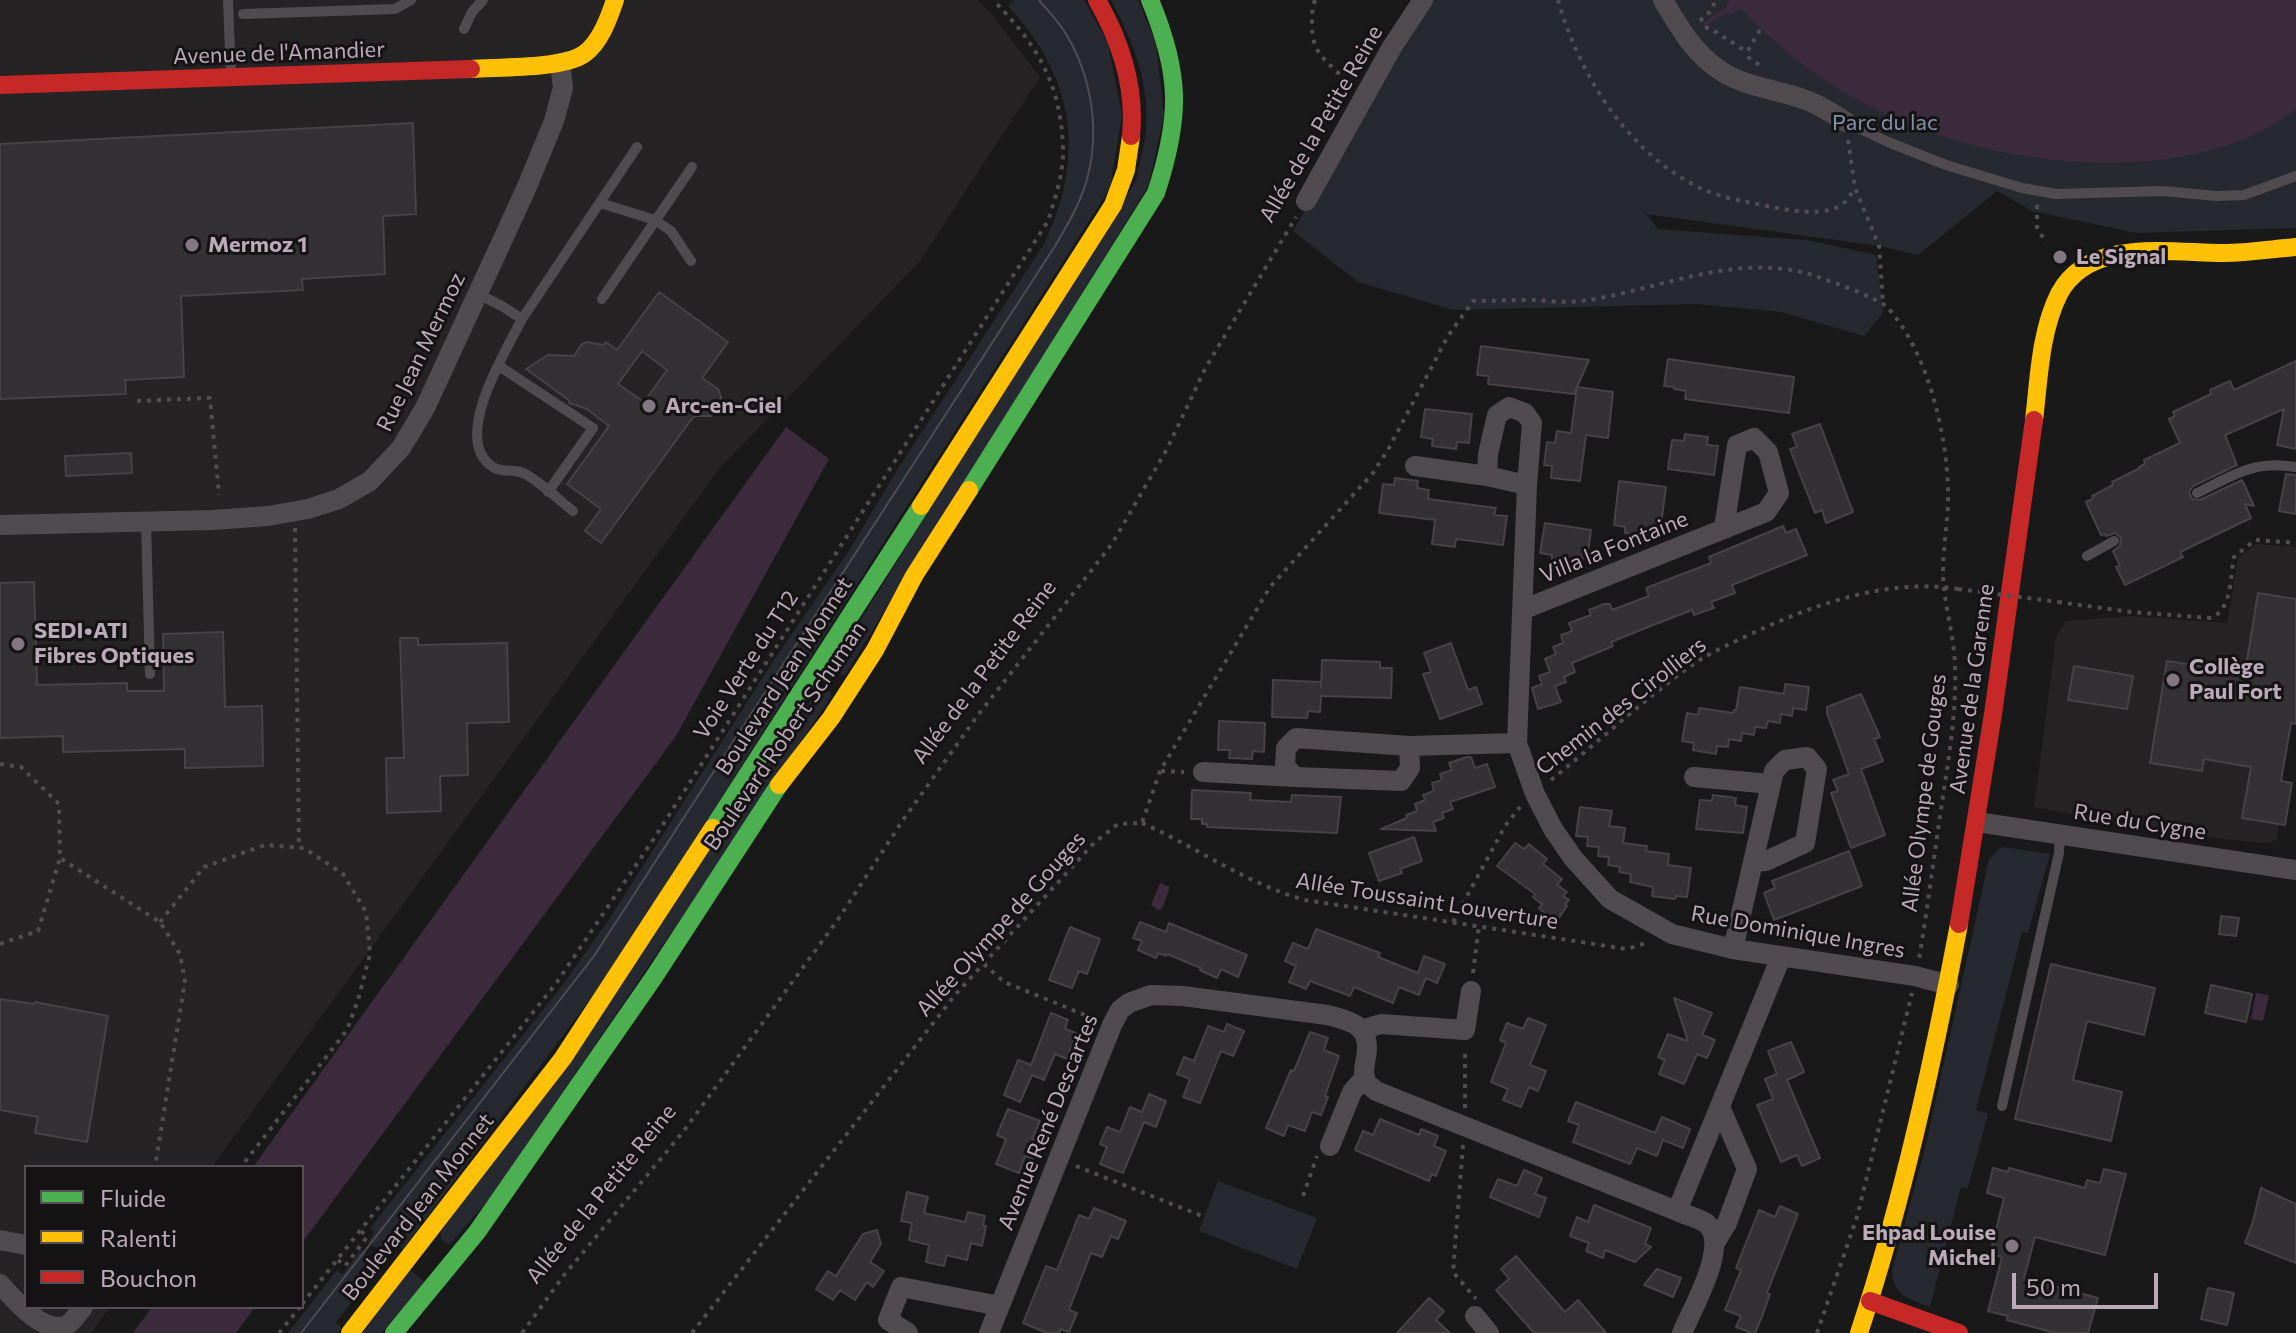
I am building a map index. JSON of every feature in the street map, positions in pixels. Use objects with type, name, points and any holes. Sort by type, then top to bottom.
[{"type":"main road","points":[[560,63],[584,54],[607,23],[615,0]]},
{"type":"main road","name":"Boulevard Jean Monnet","points":[[350,1333],[563,1058],[827,653],[1113,205],[1126,170],[1132,133],[1131,85],[1112,25],[1097,0]]},
{"type":"main road","name":"Boulevard Robert Schuman","points":[[394,1333],[477,1232],[654,977],[769,798],[831,718],[875,650],[914,576],[1156,193],[1169,157],[1175,119],[1175,81],[1162,26],[1150,0]]},
{"type":"main road","name":"Avenue de l'Amandier","points":[[0,85],[464,70],[560,63]]},
{"type":"main road","name":"Avenue de la Garenne","points":[[1859,1333],[1913,1142],[1949,985],[1977,822],[2044,345],[2057,299],[2070,278],[2106,257],[2137,251],[2227,253],[2296,247]]},
{"type":"main road","points":[[1870,1301],[1932,1328],[1959,1333]]},
{"type":"street","name":"Allée de la Petite Reine","points":[[1306,201],[1392,47],[1423,0]]},
{"type":"street","points":[[1663,0],[1694,49],[1721,71],[1741,81],[1801,98],[1846,122]]},
{"type":"street","name":"Rue Jean Mermoz","points":[[0,525],[268,516],[308,509],[339,499],[370,481],[401,448],[425,408],[526,189],[554,121],[563,88],[560,63]]},
{"type":"street","name":"Rue Dominique Ingres","points":[[1487,476],[1488,454],[1497,415],[1509,407],[1525,413],[1532,423],[1517,743],[1535,794],[1553,829],[1573,858],[1610,899],[1672,934],[1733,949],[1915,976],[1949,985]]},
{"type":"street","points":[[1415,466],[1527,485]]},
{"type":"street","name":"Villa la Fontaine","points":[[1522,610],[1724,528]]},
{"type":"street","points":[[1295,777],[1285,766],[1286,748],[1296,738],[1409,746],[1517,743]]},
{"type":"street","points":[[1203,772],[1401,781],[1410,768],[1409,746]]},
{"type":"street","points":[[1733,949],[1753,862],[1774,771],[1785,760],[1807,757],[1817,769],[1805,843],[1766,861],[1753,862]]},
{"type":"street","points":[[1694,777],[1771,784]]},
{"type":"street","name":"Rue du Cygne","points":[[1977,822],[2296,870]]},
{"type":"street","points":[[1677,1211],[1781,957]]},
{"type":"street","points":[[1465,1030],[1471,991]]},
{"type":"street","name":"Avenue René Descartes","points":[[989,1333],[1112,1025],[1120,1010],[1129,1003],[1151,995],[1183,996],[1327,1015],[1346,1019],[1361,1030],[1381,1024],[1465,1030]]},
{"type":"street","points":[[1361,1030],[1369,1046],[1363,1070],[1366,1082],[1376,1091],[1705,1222],[1716,1241],[1715,1255],[1682,1333]]},
{"type":"street","points":[[1330,1146],[1352,1092],[1365,1077]]},
{"type":"street","points":[[1716,1241],[1727,1223],[1747,1169],[1720,1107]]},
{"type":"street","points":[[0,1240],[24,1245]]},
{"type":"street","points":[[0,1284],[31,1319],[48,1329],[69,1325],[81,1309]]},
{"type":"street","points":[[908,1333],[888,1320],[901,1287],[1000,1306]]},
{"type":"street","points":[[1477,1309],[1489,1333]]},
{"type":"lane","points":[[228,0],[231,79]]},
{"type":"lane","points":[[243,14],[395,9],[411,0]]},
{"type":"lane","points":[[464,29],[472,12],[483,0]]},
{"type":"lane","points":[[1846,122],[1946,165],[2022,188],[2056,194],[2163,191],[2244,195],[2296,176]]},
{"type":"lane","points":[[573,511],[523,473],[496,469],[485,461],[479,451],[477,433],[482,400],[522,319],[637,147]]},
{"type":"lane","points":[[602,299],[692,167]]},
{"type":"lane","points":[[600,203],[655,220],[671,231],[691,261]]},
{"type":"lane","points":[[478,294],[522,319]]},
{"type":"lane","points":[[499,366],[593,428],[548,492]]},
{"type":"lane","points":[[2197,493],[2252,467],[2277,464],[2295,467]]},
{"type":"lane","points":[[146,521],[150,674]]},
{"type":"lane","points":[[2087,556],[2114,541]]},
{"type":"lane","points":[[2002,1106],[2059,853],[2060,834]]},
{"type":"path","name":"Voie Verte du T12","points":[[304,1301],[557,982],[655,837],[1048,221],[1058,187],[1063,150],[1058,105],[1042,59],[993,0]]},
{"type":"path","points":[[1315,0],[1312,32],[1315,49],[1345,80],[1350,92],[1363,100]]},
{"type":"path","points":[[1558,0],[1567,31],[1620,125],[1661,164],[1698,187],[1733,199],[1785,210],[1822,212],[1844,203],[1855,188]]},
{"type":"path","points":[[1715,0],[1712,10],[1700,20],[1703,27],[1747,52],[1749,58],[1770,72]]},
{"type":"path","points":[[1747,52],[1760,30]]},
{"type":"path","points":[[1142,823],[1160,771],[1270,587],[1373,473],[1448,336],[1473,301],[1578,302],[1639,291],[1713,271],[1749,268],[1802,272],[1883,303],[1879,246],[1855,188],[1846,122]]},
{"type":"path","points":[[2037,191],[2037,227],[2046,243]]},
{"type":"path","name":"Allée de la Petite Reine","points":[[522,1333],[565,1274],[683,1132],[839,918],[903,820],[978,715],[1112,544],[1167,449],[1206,367],[1306,201]]},
{"type":"path","name":"Allée Olympe de Gouges","points":[[1883,303],[1902,327],[1923,366],[1937,413],[1948,492],[1943,569],[1955,665],[1954,698],[1916,969]]},
{"type":"path","points":[[137,401],[210,398],[219,495]]},
{"type":"path","points":[[295,526],[299,847]]},
{"type":"path","name":"Chemin des Cirolliers","points":[[1453,922],[1515,812],[1689,667],[1718,649],[1785,618],[1832,602],[1912,586],[1944,587],[2131,612],[2211,618],[2220,614],[2225,606],[2234,557],[2255,540],[2296,543]]},
{"type":"path","points":[[0,764],[21,767],[59,804],[60,858],[38,931],[0,944]]},
{"type":"path","points":[[1160,771],[1203,772]]},
{"type":"path","name":"Allée Olympe de Gouges","points":[[692,1333],[955,995],[1094,843],[1118,824],[1142,823]]},
{"type":"path","name":"Allée Toussaint Louverture","points":[[1142,823],[1173,836],[1279,893],[1305,900],[1627,949],[1672,934]]},
{"type":"path","points":[[160,922],[204,867],[265,845],[304,848],[343,874],[366,912],[370,954],[347,1030],[243,1165]]},
{"type":"path","points":[[60,858],[160,922],[180,954],[185,981],[155,1165]]},
{"type":"path","points":[[1471,991],[1479,926]]},
{"type":"path","points":[[984,964],[1004,982],[1112,1025]]},
{"type":"path","points":[[1817,1333],[1857,1217],[1914,985]]},
{"type":"path","points":[[1465,1030],[1465,1127],[1453,1272],[1477,1309]]},
{"type":"path","points":[[1303,1196],[1321,1147],[1330,1146]]},
{"type":"path","points":[[1059,1160],[1202,1216]]},
{"type":"path","points":[[337,1259],[345,1266],[368,1236],[360,1230]]},
{"type":"path","name":"Voie Verte du T12","points":[[279,1333],[298,1309]]},
{"type":"shaded area","points":[[0,0],[977,0],[1040,77],[920,261],[719,469],[213,1165],[24,1165],[24,1309],[109,1309],[91,1333],[0,1333]]},
{"type":"shaded area","points":[[1729,0],[2296,0],[2296,109],[2245,139],[2169,159],[2093,162],[2037,158],[1982,147],[1927,131],[1875,109],[1826,81],[1781,47],[1741,8],[1705,26],[1703,23],[1725,10]]},
{"type":"shaded area","points":[[786,427],[829,459],[676,736],[304,1240],[304,1165],[254,1165]]},
{"type":"shaded area","name":"Collège Paul Fort","points":[[2256,544],[2296,547],[2296,724],[2291,723],[2281,781],[2285,825],[2279,824],[2277,840],[2265,843],[2213,838],[2034,807],[2056,637],[2066,621],[2131,616],[2227,623],[2238,558]]},
{"type":"shaded area","points":[[1160,883],[1170,887],[1162,909],[1158,910],[1151,905]]},
{"type":"shaded area","points":[[2256,993],[2269,995],[2263,1021],[2251,1019]]},
{"type":"shaded area","points":[[151,1309],[254,1309],[236,1333],[133,1333]]},
{"type":"green space","points":[[1014,0],[1084,0],[1108,44],[1122,115],[1110,188],[606,978],[403,1249],[396,1244],[387,1256],[368,1242],[374,1233],[370,1228],[561,987],[608,921],[1044,244],[1066,180],[1069,149],[1067,119],[1048,61],[1031,33],[1008,6]]},
{"type":"green space","points":[[1111,0],[1138,0],[1156,42],[1164,115],[1149,185],[845,675],[841,675],[831,667],[1136,181],[1145,138],[1146,102],[1134,49]]},
{"type":"green space","name":"Parc du lac","points":[[1420,0],[2296,0],[2296,228],[2137,233],[2032,211],[1997,191],[1918,255],[1879,246],[1646,214],[1658,229],[1806,240],[1876,255],[1883,313],[1864,336],[1781,312],[1698,304],[1453,310],[1358,282],[1293,231],[1353,127]]},
{"type":"green space","points":[[820,687],[830,692],[831,697],[493,1195],[449,1245],[441,1239],[441,1232]]},
{"type":"green space","points":[[2003,847],[2050,854],[2028,933],[2022,932],[1976,1110],[1988,1114],[1968,1188],[1961,1187],[1930,1307],[1909,1299],[1899,1291],[1892,1271],[1925,1149],[1989,859]]},
{"type":"green space","points":[[1218,1181],[1317,1218],[1297,1269],[1199,1231]]},
{"type":"green space","points":[[361,1249],[380,1266],[336,1322],[342,1328],[338,1333],[288,1333],[337,1270],[343,1274]]},
{"type":"green space","points":[[410,1270],[425,1282],[381,1333],[362,1333]]},
{"type":"building","name":"Mermoz 1","points":[[413,123],[416,214],[383,216],[385,274],[302,279],[303,290],[181,296],[184,377],[125,380],[126,394],[0,399],[0,144]]},
{"type":"building","name":"Arc-en-Ciel","points":[[659,292],[728,342],[702,378],[718,389],[721,404],[711,416],[694,416],[601,543],[585,531],[601,509],[567,484],[609,426],[587,409],[569,403],[526,369],[548,355],[574,356],[587,342],[604,345],[606,342],[617,350]],"holes":[[[642,351],[667,370],[644,402],[618,384]]]},
{"type":"building","points":[[1481,346],[1589,360],[1574,394],[1488,384],[1489,376],[1477,375]]},
{"type":"building","points":[[1668,359],[1794,377],[1789,413],[1685,399],[1686,391],[1664,386]]},
{"type":"building","points":[[2296,361],[2296,449],[2277,445],[2284,409],[2225,435],[2237,465],[2193,486],[2189,492],[2192,499],[2200,500],[2242,480],[2254,506],[2245,504],[2251,518],[2180,552],[2183,557],[2125,585],[2116,567],[2120,566],[2113,551],[2120,546],[2121,538],[2115,533],[2101,535],[2086,502],[2113,485],[2112,482],[2140,468],[2145,464],[2144,460],[2180,443],[2169,419],[2175,416],[2173,412],[2230,381],[2234,390]]},
{"type":"building","points":[[1577,387],[1613,392],[1608,438],[1586,435],[1580,481],[1551,478],[1552,466],[1544,465],[1547,442],[1555,443],[1557,431],[1571,433]]},
{"type":"building","points":[[1425,409],[1472,414],[1469,443],[1457,442],[1456,449],[1432,446],[1433,439],[1421,437]]},
{"type":"building","points":[[1820,424],[1853,512],[1826,523],[1822,510],[1815,513],[1790,449],[1797,447],[1792,434]]},
{"type":"building","points":[[1685,434],[1708,437],[1707,445],[1718,446],[1714,475],[1668,469],[1672,440],[1684,441]]},
{"type":"building","points":[[131,453],[132,473],[66,476],[65,456]]},
{"type":"building","points":[[2286,474],[2296,475],[2296,514],[2279,511]]},
{"type":"building","points":[[1395,478],[1418,481],[1417,488],[1429,490],[1428,499],[1496,508],[1494,515],[1507,516],[1503,545],[1456,539],[1455,547],[1432,544],[1435,520],[1379,513],[1383,484],[1394,485]]},
{"type":"building","points":[[1619,481],[1666,487],[1660,531],[1649,530],[1648,537],[1625,533],[1625,527],[1614,525]]},
{"type":"building","points":[[1545,523],[1591,530],[1587,559],[1575,557],[1575,565],[1552,562],[1552,555],[1540,553]]},
{"type":"building","points":[[1783,526],[1786,533],[1796,529],[1807,555],[1732,585],[1735,593],[1711,602],[1714,608],[1694,615],[1692,610],[1648,627],[1572,663],[1575,672],[1564,677],[1566,682],[1555,686],[1561,702],[1538,709],[1532,688],[1542,684],[1539,676],[1550,672],[1545,659],[1556,654],[1553,647],[1563,643],[1561,635],[1572,631],[1569,623],[1591,615],[1589,610],[1604,604],[1610,604],[1612,610],[1649,596],[1646,588],[1711,563],[1709,557]]},
{"type":"building","points":[[34,582],[37,685],[127,683],[127,691],[164,691],[163,634],[223,632],[225,707],[262,706],[263,766],[185,768],[185,749],[63,752],[63,736],[0,738],[0,583]]},
{"type":"building","points":[[2258,593],[2296,599],[2296,724],[2291,723],[2281,781],[2292,783],[2285,825],[2242,818],[2251,767],[2204,759],[2202,771],[2150,763],[2167,661],[2245,673]]},
{"type":"building","points":[[400,638],[418,638],[418,645],[507,643],[509,722],[467,723],[468,775],[440,776],[441,811],[387,813],[386,758],[404,758]]},
{"type":"building","points":[[1451,643],[1468,690],[1476,687],[1482,704],[1440,719],[1423,674],[1431,672],[1424,653]]},
{"type":"building","points":[[1322,660],[1380,662],[1380,668],[1392,668],[1391,698],[1321,696],[1320,712],[1308,711],[1307,718],[1272,717],[1273,680],[1321,682],[1321,688]]},
{"type":"building","points":[[2074,666],[2133,676],[2127,709],[2068,700]]},
{"type":"building","points":[[1785,684],[1809,687],[1806,710],[1793,708],[1792,716],[1781,714],[1780,723],[1768,721],[1766,728],[1755,727],[1754,735],[1742,733],[1741,741],[1729,739],[1728,747],[1717,746],[1716,754],[1693,750],[1694,743],[1682,741],[1687,713],[1698,715],[1699,708],[1733,713],[1740,687],[1784,694]]},
{"type":"building","points":[[1861,694],[1880,737],[1874,739],[1883,761],[1861,769],[1885,835],[1851,848],[1831,793],[1838,791],[1833,780],[1849,774],[1827,707]]},
{"type":"building","points":[[1219,721],[1265,723],[1264,752],[1253,751],[1252,759],[1229,758],[1230,750],[1218,750]]},
{"type":"building","points":[[1471,757],[1475,768],[1487,764],[1495,787],[1450,802],[1453,809],[1442,813],[1444,818],[1433,822],[1436,831],[1381,829],[1417,811],[1415,804],[1425,800],[1423,795],[1434,791],[1432,783],[1442,780],[1440,774],[1452,770],[1449,763]]},
{"type":"building","points":[[1192,790],[1251,793],[1250,800],[1291,802],[1292,795],[1341,797],[1337,833],[1207,827],[1207,824],[1202,824],[1202,819],[1191,819]]},
{"type":"building","points":[[1713,795],[1736,798],[1735,805],[1747,807],[1743,833],[1696,829],[1700,800],[1712,801]]},
{"type":"building","points":[[1580,807],[1612,811],[1609,826],[1625,828],[1623,843],[1647,846],[1646,851],[1669,854],[1668,865],[1691,868],[1687,897],[1652,896],[1653,887],[1630,882],[1631,874],[1619,872],[1620,867],[1608,865],[1609,857],[1598,856],[1599,847],[1587,846],[1588,837],[1576,836]]},
{"type":"building","points":[[1414,837],[1422,861],[1400,869],[1402,873],[1379,881],[1369,853]]},
{"type":"building","points":[[1515,843],[1524,849],[1529,844],[1547,859],[1543,864],[1562,879],[1557,885],[1567,892],[1563,896],[1569,900],[1556,922],[1539,908],[1542,904],[1533,897],[1535,894],[1497,866]]},
{"type":"building","points":[[1849,851],[1862,886],[1774,920],[1764,893],[1775,888],[1772,881]]},
{"type":"building","points":[[2221,916],[2239,918],[2236,936],[2219,934]]},
{"type":"building","points":[[1140,922],[1166,932],[1169,923],[1247,955],[1238,977],[1221,969],[1217,978],[1167,954],[1158,953],[1156,958],[1138,950],[1142,941],[1133,938]]},
{"type":"building","points":[[1070,927],[1100,939],[1087,974],[1079,971],[1072,988],[1049,980]]},
{"type":"building","points":[[1316,929],[1380,953],[1378,957],[1418,973],[1424,956],[1445,964],[1437,983],[1426,978],[1419,995],[1399,987],[1393,1003],[1354,987],[1350,996],[1310,981],[1306,989],[1289,982],[1296,966],[1285,961],[1293,943],[1308,949]]},
{"type":"building","points":[[2051,964],[2155,988],[2144,1035],[2087,1021],[2073,1080],[2122,1092],[2111,1141],[2015,1119]]},
{"type":"building","points":[[2211,985],[2252,994],[2246,1022],[2205,1013]]},
{"type":"building","points":[[1674,998],[1712,1013],[1702,1035],[1715,1040],[1707,1058],[1697,1054],[1684,1084],[1659,1074],[1665,1060],[1658,1057],[1668,1034],[1688,1041]]},
{"type":"building","points":[[0,999],[35,1002],[108,1016],[87,1142],[35,1133],[38,1117],[0,1110]]},
{"type":"building","points":[[1051,1013],[1068,1020],[1065,1029],[1076,1033],[1067,1059],[1055,1054],[1044,1080],[1032,1075],[1020,1102],[1004,1095],[1018,1060],[1031,1065]]},
{"type":"building","points":[[1528,1018],[1546,1025],[1530,1065],[1546,1071],[1538,1091],[1529,1087],[1521,1107],[1503,1100],[1508,1089],[1491,1082],[1506,1043],[1500,1040],[1507,1023],[1523,1029]]},
{"type":"building","points":[[1227,1024],[1244,1031],[1233,1056],[1221,1051],[1200,1103],[1183,1097],[1190,1079],[1177,1074],[1184,1057],[1194,1061],[1208,1026],[1224,1032]]},
{"type":"building","points":[[1310,1032],[1328,1038],[1324,1050],[1339,1056],[1321,1115],[1312,1112],[1305,1131],[1288,1125],[1284,1136],[1266,1128]]},
{"type":"building","points":[[1791,1042],[1804,1072],[1787,1080],[1820,1158],[1802,1166],[1797,1155],[1781,1162],[1757,1105],[1773,1099],[1765,1079],[1777,1074],[1768,1051]]},
{"type":"building","points":[[1149,1094],[1166,1101],[1156,1127],[1144,1122],[1123,1173],[1100,1164],[1107,1147],[1100,1144],[1107,1127],[1120,1132],[1130,1107],[1142,1112]]},
{"type":"building","points":[[1576,1102],[1655,1133],[1662,1117],[1690,1129],[1683,1148],[1663,1140],[1657,1156],[1637,1148],[1630,1164],[1573,1142],[1579,1125],[1568,1121]]},
{"type":"building","points":[[1008,1109],[1040,1121],[1032,1139],[1041,1142],[1033,1159],[1025,1156],[1019,1173],[996,1164],[1006,1139],[997,1135]]},
{"type":"building","points":[[1380,1119],[1419,1135],[1421,1129],[1438,1136],[1434,1146],[1446,1151],[1436,1176],[1432,1174],[1429,1181],[1355,1150],[1363,1131],[1373,1135]]},
{"type":"building","name":"Ehpad Louise Michel","points":[[1993,1168],[2008,1172],[2009,1168],[2085,1188],[2087,1180],[2100,1183],[2104,1169],[2126,1174],[2105,1255],[2035,1237],[2024,1278],[2098,1298],[2088,1333],[2055,1333],[2007,1320],[2008,1316],[1988,1311],[2002,1257],[1990,1254],[2004,1198],[1987,1193]]},
{"type":"building","points":[[1524,1170],[1542,1178],[1535,1194],[1546,1198],[1539,1217],[1490,1197],[1498,1179],[1517,1186]]},
{"type":"building","points":[[2261,1188],[2296,1204],[2296,1263],[2245,1243]]},
{"type":"building","points":[[907,1192],[928,1197],[924,1213],[965,1222],[968,1212],[985,1216],[982,1246],[971,1243],[967,1260],[947,1255],[944,1266],[926,1262],[929,1245],[909,1240],[912,1223],[901,1221]]},
{"type":"building","points":[[1594,1205],[1651,1228],[1645,1244],[1651,1247],[1635,1262],[1605,1250],[1603,1258],[1586,1251],[1589,1243],[1570,1236],[1577,1217],[1588,1222]]},
{"type":"building","points":[[1780,1206],[1798,1214],[1767,1293],[1770,1294],[1763,1314],[1755,1333],[1752,1333],[1736,1327],[1741,1316],[1725,1310],[1741,1270],[1736,1268],[1759,1210],[1775,1217]]},
{"type":"building","points":[[1094,1208],[1126,1221],[1118,1239],[1111,1236],[1102,1257],[1091,1253],[1069,1310],[1077,1313],[1069,1332],[1061,1329],[1059,1333],[1047,1333],[1023,1323],[1046,1266],[1057,1270],[1079,1215],[1089,1219]]},
{"type":"building","points":[[877,1230],[881,1244],[870,1262],[884,1271],[873,1287],[867,1282],[855,1300],[840,1290],[833,1300],[816,1289],[828,1271],[836,1276],[863,1234]]},
{"type":"building","points":[[1516,1256],[1565,1312],[1578,1300],[1606,1333],[1534,1333],[1496,1290],[1509,1279],[1501,1269]]},
{"type":"building","points":[[1657,1269],[1681,1278],[1673,1297],[1644,1285]]},
{"type":"building","points":[[2208,1288],[2234,1293],[2227,1325],[2201,1319]]},
{"type":"building","points":[[1429,1298],[1444,1311],[1436,1320],[1450,1333],[1397,1333]]},
{"type":"tram line","points":[[301,1333],[594,956],[1069,223],[1085,187],[1090,165],[1093,142],[1090,97],[1066,34],[1039,0]]},
{"type":"traffic: fast","points":[[969,490],[1156,193],[1170,141],[1174,96],[1168,51],[1150,0]]},
{"type":"traffic: fast","points":[[713,828],[921,506]]},
{"type":"traffic: fast","points":[[394,1333],[477,1232],[654,977],[779,785]]},
{"type":"traffic: slow","points":[[471,69],[546,65],[574,59],[595,43],[615,0]]},
{"type":"traffic: slow","points":[[921,506],[1113,205],[1126,170],[1131,136]]},
{"type":"traffic: slow","points":[[2034,420],[2041,356],[2053,309],[2059,294],[2073,276],[2090,264],[2133,252],[2232,253],[2296,247]]},
{"type":"traffic: slow","points":[[779,785],[831,718],[875,650],[914,576],[969,490]]},
{"type":"traffic: slow","points":[[350,1333],[563,1058],[713,828]]},
{"type":"traffic: slow","points":[[1859,1333],[1890,1232],[1916,1130],[1959,924]]},
{"type":"traffic: jam","points":[[1097,0],[1125,65],[1131,100],[1131,136]]},
{"type":"traffic: jam","points":[[0,85],[471,69]]},
{"type":"traffic: jam","points":[[1959,924],[1993,714],[2034,420]]},
{"type":"traffic: jam","points":[[1870,1301],[1959,1333]]},
{"type":"place","name":"Mermoz 1","points":[[192,245]]},
{"type":"place","name":"Le Signal","points":[[2060,257]]},
{"type":"place","name":"Arc-en-Ciel","points":[[649,406]]},
{"type":"place","name":"SEDI•ATI Fibres Optiques","points":[[18,644]]},
{"type":"place","name":"Collège Paul Fort","points":[[2173,680]]},
{"type":"place","name":"Ehpad Louise Michel","points":[[2012,1246]]}]
